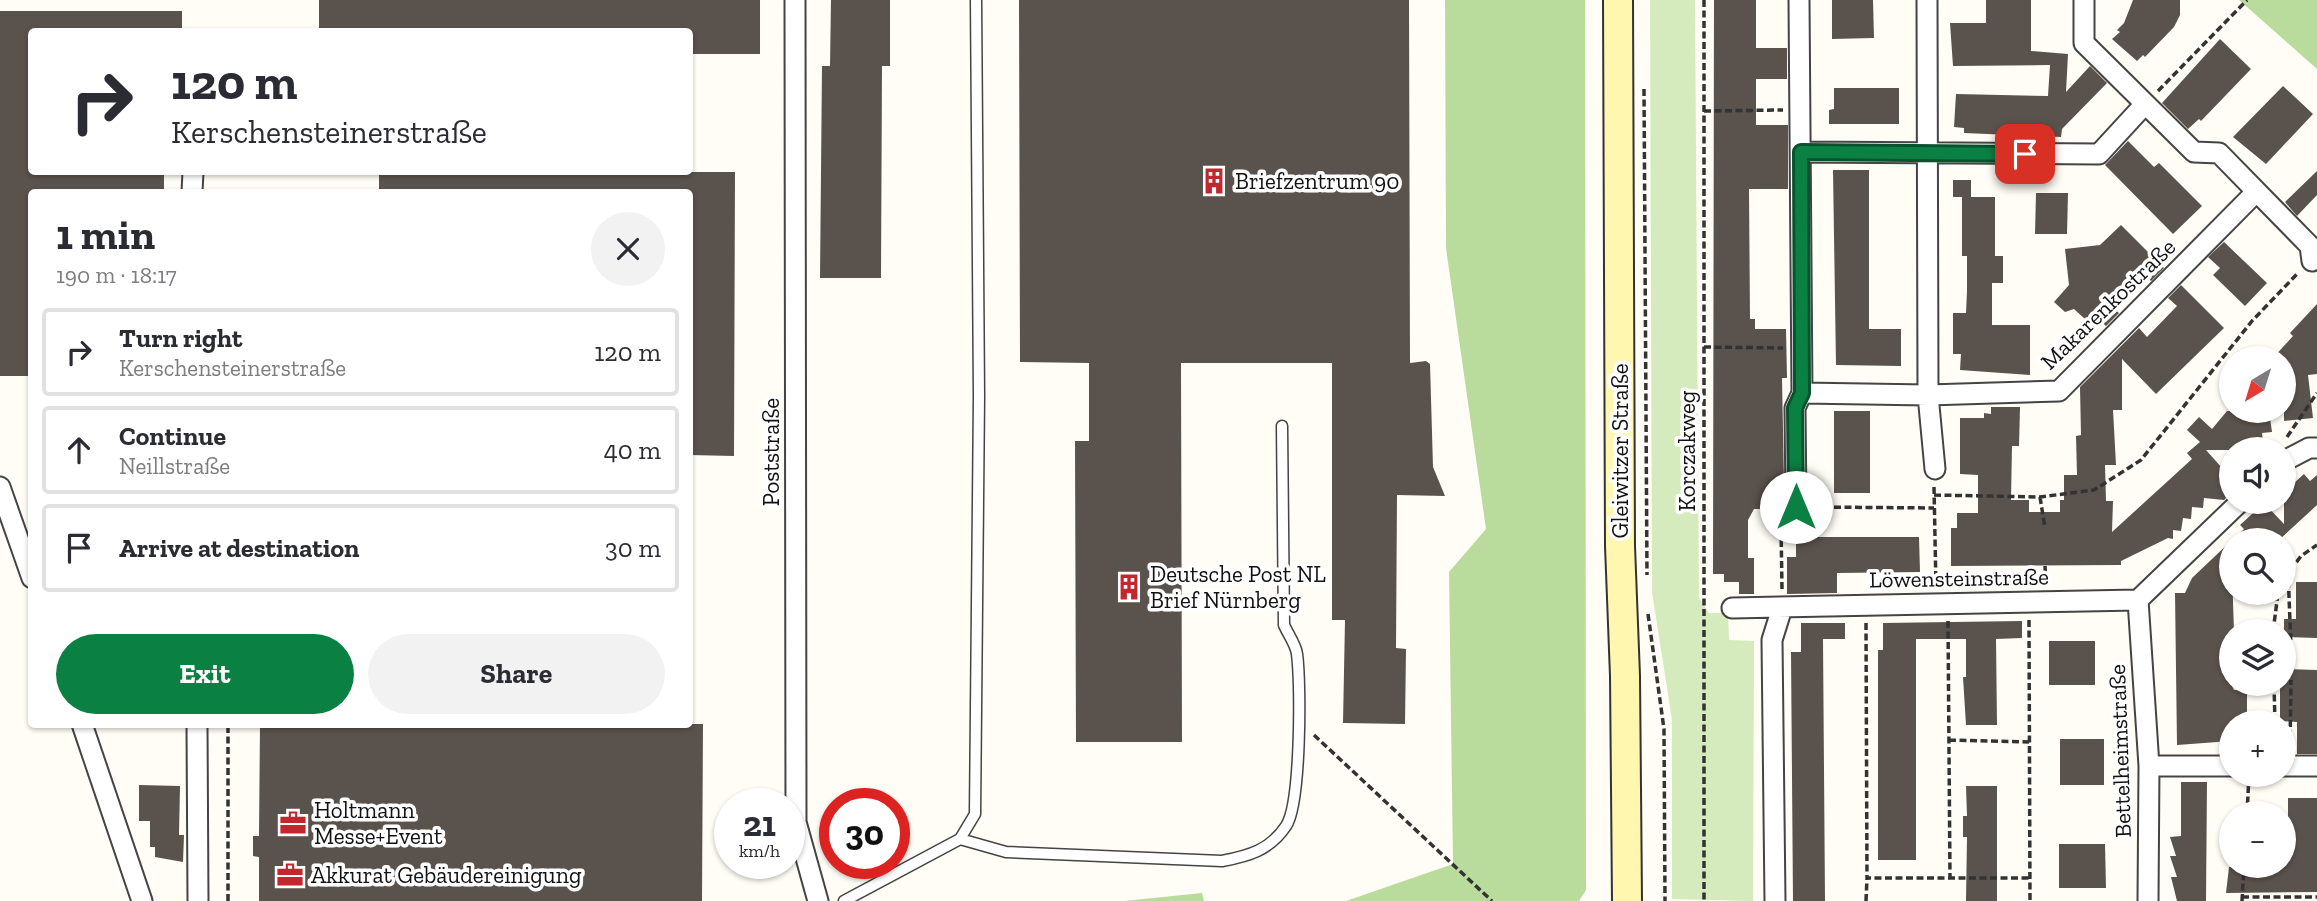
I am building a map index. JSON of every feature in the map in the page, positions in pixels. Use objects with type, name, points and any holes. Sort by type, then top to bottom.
[{"type":"main road","name":"Gleiwitzer Straße","points":[[1618,0],[1620,546],[1625,676],[1627,901]]},
{"type":"street","name":"Poststraße","points":[[794,0],[796,822],[818,901]]},
{"type":"street","points":[[1796,507],[1795,408],[1802,393],[1799,0]]},
{"type":"street","points":[[1927,0],[1928,395],[1935,469]]},
{"type":"street","points":[[2084,0],[2084,43],[2194,152],[2219,153],[2310,246],[2307,265]]},
{"type":"street","points":[[1801,152],[2099,154],[2145,104]]},
{"type":"street","name":"Makarenkostraße","points":[[1802,393],[1928,395],[2059,391],[2256,192]]},
{"type":"street","points":[[2296,455],[2309,448],[2317,448]]},
{"type":"street","points":[[0,487],[28,567]]},
{"type":"street","points":[[2138,600],[2228,514]]},
{"type":"street","name":"Löwensteinstraße","points":[[1731,608],[2138,600]]},
{"type":"street","name":"Bettelheimstraße","points":[[2138,600],[2149,766],[2148,901]]},
{"type":"street","points":[[1775,901],[1772,640],[1782,608]]},
{"type":"street","points":[[83,728],[142,901]]},
{"type":"street","points":[[197,728],[198,901]]},
{"type":"street","points":[[2149,766],[2219,766]]},
{"type":"street","points":[[2296,766],[2317,766]]},
{"type":"lane","points":[[844,901],[960,839],[975,814],[978,775],[976,0]]},
{"type":"lane","points":[[960,839],[1006,852],[1222,861],[1252,856],[1272,843],[1288,824],[1296,795],[1297,652],[1284,625],[1282,426]]},
{"type":"path","name":"Korczakweg","points":[[1704,0],[1704,901]]},
{"type":"path","points":[[2145,104],[2247,0]]},
{"type":"path","points":[[1644,83],[1647,578]]},
{"type":"path","points":[[1704,111],[1800,110]]},
{"type":"path","points":[[1934,495],[2040,497],[2094,490],[2141,460],[2252,321],[2307,265]]},
{"type":"path","points":[[1704,347],[1802,348]]},
{"type":"path","points":[[2287,437],[2317,393]]},
{"type":"path","points":[[1935,469],[1934,508],[1949,740],[1950,878]]},
{"type":"path","points":[[2040,497],[2045,528]]},
{"type":"path","points":[[1782,608],[1781,525],[1796,507],[1934,508]]},
{"type":"path","points":[[2296,563],[2317,545]]},
{"type":"path","points":[[2028,601],[2030,901]]},
{"type":"path","points":[[1866,605],[1866,901]]},
{"type":"path","points":[[1647,606],[1664,729],[1665,901]]},
{"type":"path","points":[[1297,719],[1492,901]]},
{"type":"path","points":[[228,728],[228,901]]},
{"type":"path","points":[[1949,740],[2029,742]]},
{"type":"path","points":[[1867,878],[2030,878]]},
{"type":"path","points":[[2243,878],[2242,899],[2317,897]]},
{"type":"green space","points":[[1445,0],[1585,0],[1586,890],[1579,901],[1346,901],[1453,864],[1449,572],[1486,529],[1446,248]]},
{"type":"green space","points":[[1650,0],[1695,0],[1699,598],[1709,613],[1728,613],[1729,640],[1754,641],[1753,901],[1672,899],[1672,720],[1652,592]]},
{"type":"green space","points":[[2239,0],[2317,0],[2317,69]]},
{"type":"green space","points":[[1202,893],[1204,901],[1124,901]]},
{"type":"building","points":[[319,0],[760,0],[760,54],[693,54],[693,28],[319,28]]},
{"type":"building","points":[[831,0],[890,0],[890,66],[882,66],[881,278],[820,278],[822,66],[830,66]]},
{"type":"building","name":"Briefzentrum 90","points":[[1019,0],[1409,0],[1410,363],[1426,361],[1430,364],[1433,467],[1445,496],[1397,495],[1396,648],[1406,649],[1405,724],[1343,723],[1345,620],[1332,620],[1332,363],[1181,363],[1182,742],[1076,742],[1075,441],[1089,441],[1089,363],[1020,362]]},
{"type":"building","points":[[1714,0],[1756,0],[1756,48],[1787,48],[1787,79],[1756,79],[1756,125],[1788,125],[1788,189],[1749,189],[1750,319],[1755,319],[1755,329],[1786,329],[1787,378],[1782,378],[1784,483],[1774,483],[1774,509],[1754,509],[1748,520],[1748,558],[1754,558],[1754,594],[1739,594],[1739,582],[1724,582],[1724,574],[1713,574]]},
{"type":"building","points":[[1832,0],[1873,0],[1874,38],[1832,39]]},
{"type":"building","points":[[1986,0],[2031,0],[2031,51],[2068,54],[2066,92],[2090,66],[2107,83],[2062,129],[2061,137],[1964,133],[1964,128],[1954,127],[1956,94],[2048,96],[2050,65],[1953,66],[1950,23],[1986,23]]},
{"type":"building","points":[[2133,0],[2180,0],[2180,15],[2174,27],[2145,57],[2143,55],[2137,61],[2112,39],[2120,32],[2117,30],[2124,23]]},
{"type":"building","points":[[0,11],[182,11],[182,28],[28,28],[28,175],[164,175],[164,189],[28,189],[28,376],[0,376]]},
{"type":"building","points":[[2220,39],[2251,69],[2201,121],[2199,119],[2188,129],[2162,103]]},
{"type":"building","points":[[2283,86],[2313,114],[2266,164],[2233,137]]},
{"type":"building","points":[[1834,88],[1899,88],[1899,124],[1829,124],[1829,110],[1834,109]]},
{"type":"building","points":[[2128,141],[2154,167],[2159,163],[2202,206],[2173,234],[2105,165]]},
{"type":"building","points":[[1833,170],[1869,170],[1869,329],[1901,329],[1901,366],[1836,365]]},
{"type":"building","points":[[2317,171],[2317,195],[2297,216],[2285,202]]},
{"type":"building","points":[[693,172],[735,172],[734,456],[693,455],[693,189],[379,189],[379,175],[693,175]]},
{"type":"building","points":[[1953,180],[1971,180],[1971,197],[1995,197],[1995,256],[2003,256],[2003,283],[1992,283],[1992,325],[2030,325],[2030,375],[1960,370],[1961,354],[1953,354],[1953,313],[1966,313],[1967,256],[1962,256],[1962,197],[1953,197]]},
{"type":"building","points":[[2036,193],[2068,193],[2067,234],[2035,234]]},
{"type":"building","points":[[2121,225],[2164,268],[2151,281],[2145,275],[2112,307],[2119,313],[2106,326],[2092,314],[2086,320],[2074,309],[2065,312],[2054,302],[2069,285],[2065,249],[2100,245]]},
{"type":"building","points":[[2224,242],[2267,283],[2245,306],[2213,275],[2220,268],[2208,257]]},
{"type":"building","points":[[2181,285],[2224,328],[2156,394],[2122,359],[2122,410],[2113,410],[2116,465],[2105,465],[2106,501],[2113,501],[2112,532],[2192,459],[2187,453],[2200,442],[2187,430],[2199,417],[2212,429],[2219,421],[2219,424],[2271,424],[2272,432],[2262,433],[2262,437],[2219,437],[2219,450],[2206,450],[2219,465],[2219,500],[2204,498],[2203,508],[2192,507],[2191,519],[2183,518],[2181,531],[2173,530],[2173,539],[2168,538],[2121,561],[2121,565],[1951,566],[1951,528],[1957,528],[1957,513],[1978,513],[1978,475],[1960,474],[1960,418],[1984,418],[1984,413],[1991,414],[1991,407],[2020,407],[2019,446],[2012,446],[2011,500],[2029,500],[2029,512],[2060,512],[2060,500],[2064,500],[2064,475],[2077,475],[2076,436],[2081,435],[2080,387],[2139,328],[2147,337],[2177,306],[2168,298]]},
{"type":"building","points":[[2317,304],[2317,374],[2308,375],[2313,418],[2296,420],[2296,346],[2284,346],[2293,336],[2290,333]]},
{"type":"building","points":[[1834,411],[1870,411],[1870,493],[1834,493]]},
{"type":"building","points":[[2304,474],[2310,481],[2317,475],[2317,505],[2292,528],[2243,528],[2240,525],[2252,514],[2274,514],[2284,524],[2284,514],[2296,514],[2296,481]]},
{"type":"building","points":[[1796,524],[1813,524],[1813,537],[1919,537],[1920,572],[1837,573],[1837,593],[1787,594],[1787,557],[1796,557]]},
{"type":"building","points":[[2219,552],[2219,605],[2233,605],[2234,619],[2219,619],[2219,696],[2247,696],[2247,710],[2219,710],[2219,742],[2177,745],[2175,593],[2185,593],[2192,578]]},
{"type":"building","points":[[2296,582],[2317,582],[2317,638],[2296,637]]},
{"type":"building","points":[[2022,621],[2022,638],[1996,639],[1997,725],[1966,725],[1963,677],[1966,677],[1966,639],[1916,639],[1916,860],[1878,860],[1878,650],[1883,650],[1883,623]]},
{"type":"building","points":[[1801,623],[1845,623],[1845,639],[1823,639],[1825,901],[1793,901],[1791,652],[1801,652]]},
{"type":"building","points":[[2049,641],[2095,641],[2095,685],[2049,685]]},
{"type":"building","points":[[2296,669],[2317,670],[2317,754],[2297,754],[2296,710],[2280,710],[2280,696],[2296,696]]},
{"type":"building","points":[[693,724],[703,724],[702,901],[259,901],[259,857],[253,856],[253,836],[259,836],[260,728],[693,728]]},
{"type":"building","points":[[2060,739],[2104,739],[2104,785],[2060,785]]},
{"type":"building","points":[[2181,782],[2207,782],[2206,901],[2177,901],[2171,877],[2177,877],[2170,856],[2176,856],[2170,837],[2181,836]]},
{"type":"building","points":[[139,785],[180,786],[179,835],[184,835],[183,862],[155,857],[155,847],[150,847],[150,821],[139,821]]},
{"type":"building","points":[[1966,786],[1997,786],[1997,901],[1966,901],[1967,837],[1963,837],[1963,816],[1967,816]]},
{"type":"building","points":[[2288,798],[2317,798],[2317,892],[2226,893],[2228,878],[2296,878],[2296,801],[2288,801]]},
{"type":"building","points":[[2059,844],[2105,844],[2106,888],[2059,888]]},
{"type":"place","name":"Briefzentrum 90","points":[[1214,181]]},
{"type":"place","name":"Deutsche Post NL Brief Nürnberg","points":[[1129,587]]},
{"type":"place","name":"Holtmann Messe+Event","points":[[293,823]]},
{"type":"place","name":"Akkurat Gebäudereinigung","points":[[290,875]]},
{"type":"route","points":[[1796,507],[1795,408],[1802,393],[1801,152],[2025,154]]}]
